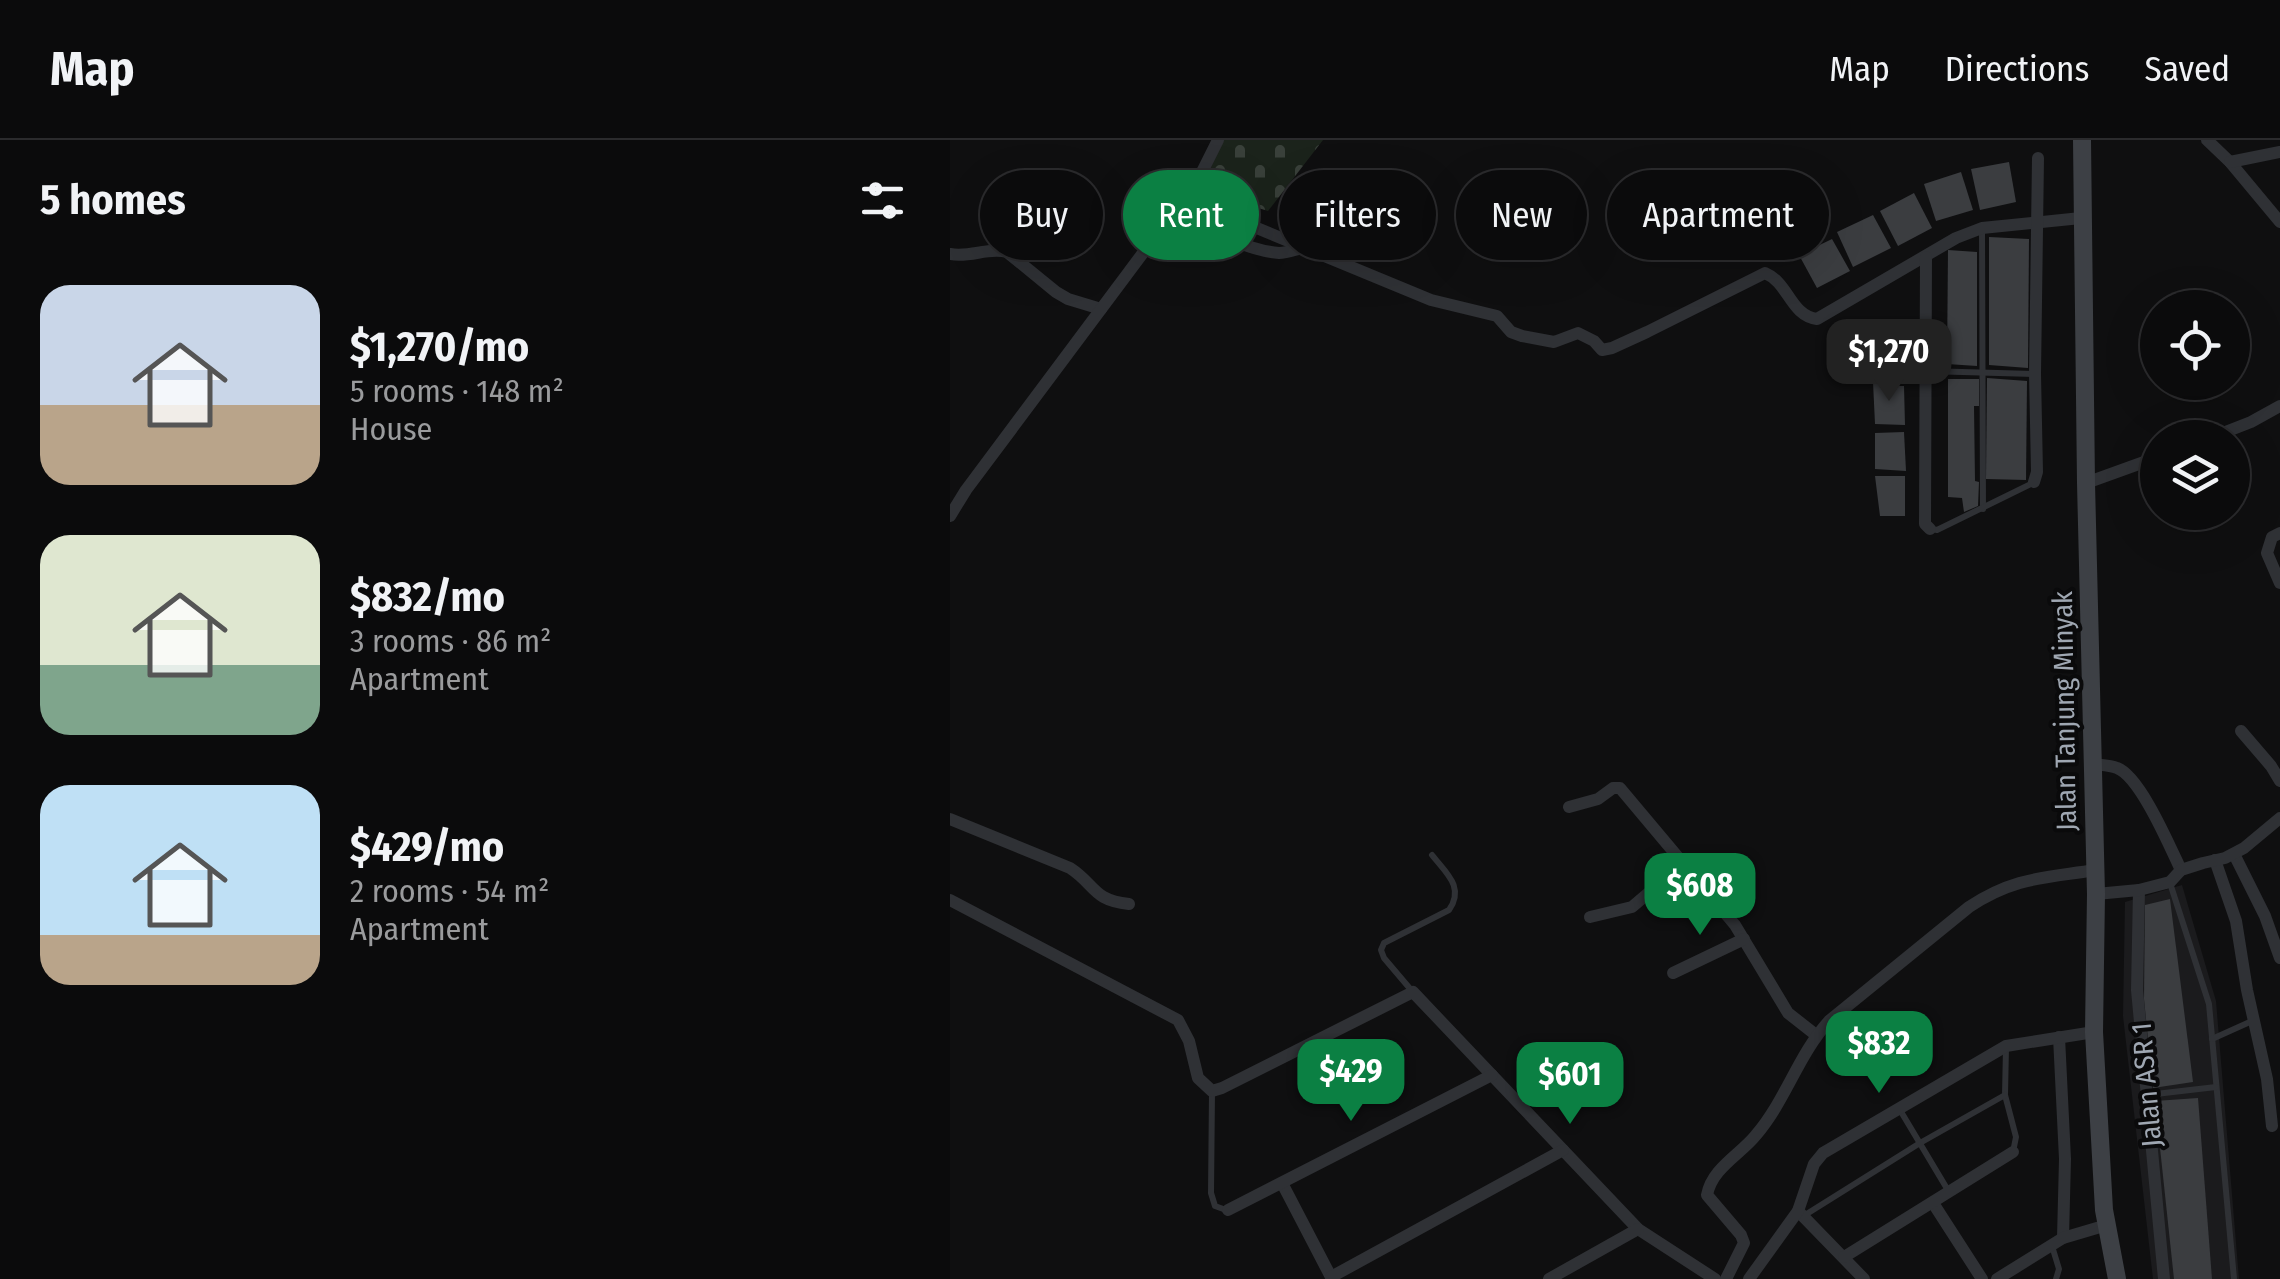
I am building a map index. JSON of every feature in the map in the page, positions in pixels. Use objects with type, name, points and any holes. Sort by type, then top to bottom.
[{"type":"main road","name":"Jalan Tanjung Minyak","points":[[2082,140],[2096,894],[2094,1032],[2106,1225],[2117,1279]]},
{"type":"street","points":[[1203,170],[1218,140]]},
{"type":"street","points":[[2207,140],[2280,222]]},
{"type":"street","points":[[2230,162],[2280,152]]},
{"type":"street","points":[[2034,482],[2038,472],[2038,158]]},
{"type":"street","points":[[1332,260],[1431,300],[1497,316],[1511,332],[1522,336],[1554,342],[1578,333],[1602,350],[1765,273],[1775,277],[1800,313],[1817,318],[1956,238],[1982,228],[2081,218]]},
{"type":"street","points":[[950,254],[1008,252],[1056,292],[1101,309]]},
{"type":"street","points":[[1926,256],[1925,524],[1930,529]]},
{"type":"street","points":[[950,516],[1138,260]]},
{"type":"street","points":[[2250,422],[2280,406]]},
{"type":"street","points":[[2086,483],[2140,464]]},
{"type":"street","points":[[2280,533],[2272,537],[2268,553],[2280,583]]},
{"type":"street","points":[[2241,731],[2280,782]]},
{"type":"street","points":[[2093,764],[2120,768],[2130,777],[2181,870]]},
{"type":"street","points":[[1568,806],[1598,799],[1620,788],[1712,896],[1744,939],[1788,1013],[1816,1035]]},
{"type":"street","points":[[2096,894],[2170,882],[2181,870],[2234,854],[2280,818]]},
{"type":"street","points":[[950,819],[1070,868],[1103,898],[1129,904]]},
{"type":"street","points":[[2234,854],[2265,916],[2280,958]]},
{"type":"street","points":[[1590,918],[1632,907],[1678,858]]},
{"type":"street","points":[[2215,860],[2236,921],[2267,1080],[2272,1126]]},
{"type":"street","points":[[1726,1279],[1744,1243],[1707,1195],[1709,1185],[1761,1129],[1816,1035],[1992,892],[2031,878],[2095,870]]},
{"type":"street","name":"Jalan ASR 1","points":[[2139,890],[2137,990],[2164,1279]]},
{"type":"street","points":[[950,900],[1178,1020],[1189,1041],[1198,1078],[1212,1091],[1412,992],[1638,1228],[1714,1279]]},
{"type":"street","points":[[1674,973],[1744,939]]},
{"type":"street","points":[[1749,1279],[1801,1213],[1814,1164],[1823,1153],[2006,1046],[2094,1032]]},
{"type":"street","points":[[2058,1242],[2064,1159],[2059,1036]]},
{"type":"street","points":[[1228,1210],[1492,1075]]},
{"type":"street","points":[[1282,1183],[1331,1278],[1562,1150]]},
{"type":"street","points":[[1844,1257],[2014,1152]]},
{"type":"street","points":[[1933,1203],[1982,1279]]},
{"type":"street","points":[[1801,1213],[1864,1279]]},
{"type":"street","points":[[1997,1279],[2058,1242],[2106,1225]]},
{"type":"street","points":[[1549,1279],[1638,1228]]},
{"type":"lane","points":[[1982,228],[1983,509]]},
{"type":"lane","points":[[1924,372],[2035,374]]},
{"type":"lane","points":[[1930,529],[1937,530],[2034,482]]},
{"type":"lane","points":[[1412,992],[1381,950],[1384,944],[1450,910],[1456,900],[1453,882],[1432,855]]},
{"type":"lane","points":[[2170,882],[2208,1004],[2234,1279]]},
{"type":"lane","points":[[2212,1039],[2254,1020]]},
{"type":"lane","points":[[2006,1046],[2005,1095],[2016,1137],[2014,1152]]},
{"type":"lane","points":[[2146,1095],[2216,1087]]},
{"type":"lane","points":[[1212,1091],[1211,1193],[1215,1206],[1228,1210]]},
{"type":"lane","points":[[1801,1213],[2005,1095]]},
{"type":"lane","points":[[1900,1108],[1950,1192]]},
{"type":"lane","points":[[2056,1279],[2058,1242]]},
{"type":"shaded area","points":[[2182,885],[2216,1001],[2239,1279],[2153,1279],[2123,1016],[2125,902]]},
{"type":"green space","points":[[1224,140],[1323,140],[1300,170],[1279,170],[1279,197],[1268,211],[1259,208],[1259,170],[1210,170]]},
{"type":"building","points":[[2009,162],[2016,202],[1980,210],[1971,169]]},
{"type":"building","points":[[1961,172],[1973,210],[1936,221],[1924,184]]},
{"type":"building","points":[[1914,193],[1932,228],[1898,246],[1880,211]]},
{"type":"building","points":[[1873,215],[1891,248],[1853,267],[1837,232]]},
{"type":"building","points":[[1989,237],[2029,239],[2028,368],[1989,365]]},
{"type":"building","points":[[1832,239],[1850,271],[1817,288],[1802,260],[1829,260]]},
{"type":"building","points":[[1948,250],[1977,252],[1977,366],[1947,364]]},
{"type":"building","points":[[1987,378],[2027,381],[2026,480],[1986,479]]},
{"type":"building","points":[[1948,379],[1979,379],[1979,406],[1974,406],[1978,506],[1964,512],[1962,498],[1948,497]]},
{"type":"building","points":[[1873,382],[1904,386],[1905,425],[1875,424]]},
{"type":"building","points":[[1904,432],[1906,471],[1875,469],[1875,433]]},
{"type":"building","points":[[1875,476],[1905,476],[1905,516],[1880,516]]},
{"type":"building","points":[[2170,899],[2193,1082],[2153,1088],[2144,999],[2145,905]]},
{"type":"building","points":[[2198,1098],[2212,1279],[2174,1279],[2155,1101]]}]
